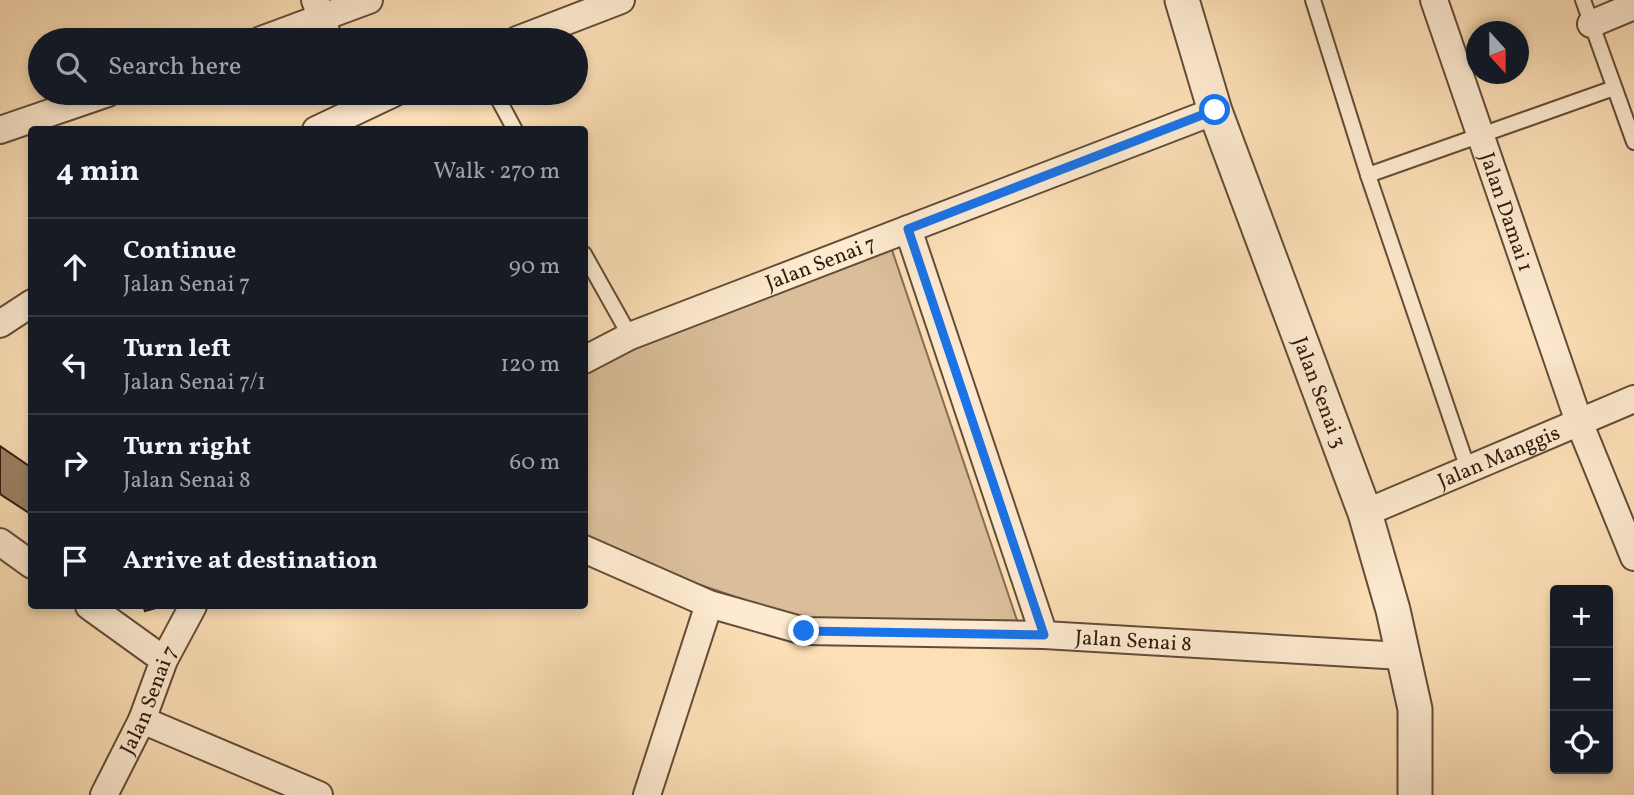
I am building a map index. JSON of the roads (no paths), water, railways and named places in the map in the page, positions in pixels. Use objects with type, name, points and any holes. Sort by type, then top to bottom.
[{"type":"street","points":[[298,28],[369,0]]},
{"type":"street","points":[[548,28],[621,0]]},
{"type":"street","name":"Jalan Senai 3","points":[[1181,0],[1215,110],[1365,513],[1393,610],[1415,709],[1415,795]]},
{"type":"street","name":"Jalan Damai 1","points":[[1434,0],[1579,422],[1626,515],[1634,557]]},
{"type":"street","points":[[1587,12],[1634,6]]},
{"type":"street","points":[[0,130],[73,105]]},
{"type":"street","points":[[321,126],[345,105]]},
{"type":"street","name":"Jalan Senai 7","points":[[588,358],[630,336],[1215,110]]},
{"type":"street","points":[[908,229],[1044,635]]},
{"type":"street","points":[[0,324],[28,306]]},
{"type":"street","name":"Jalan Manggis","points":[[1365,513],[1634,399]]},
{"type":"street","points":[[0,542],[28,562]]},
{"type":"street","name":"Jalan Senai 8","points":[[588,551],[709,604],[804,631],[1044,635],[1402,656]]},
{"type":"street","points":[[647,795],[709,604]]},
{"type":"street","points":[[93,609],[164,660]]},
{"type":"street","name":"Jalan Senai 7","points":[[104,795],[142,720],[164,660],[191,609]]},
{"type":"street","points":[[142,720],[319,795]]},
{"type":"lane","points":[[1313,0],[1368,175],[1468,469]]},
{"type":"lane","points":[[1587,12],[1634,142]]},
{"type":"lane","points":[[1368,175],[1481,136],[1617,94],[1634,96]]},
{"type":"lane","points":[[501,105],[513,126]]},
{"type":"lane","points":[[588,261],[630,336]]}]
